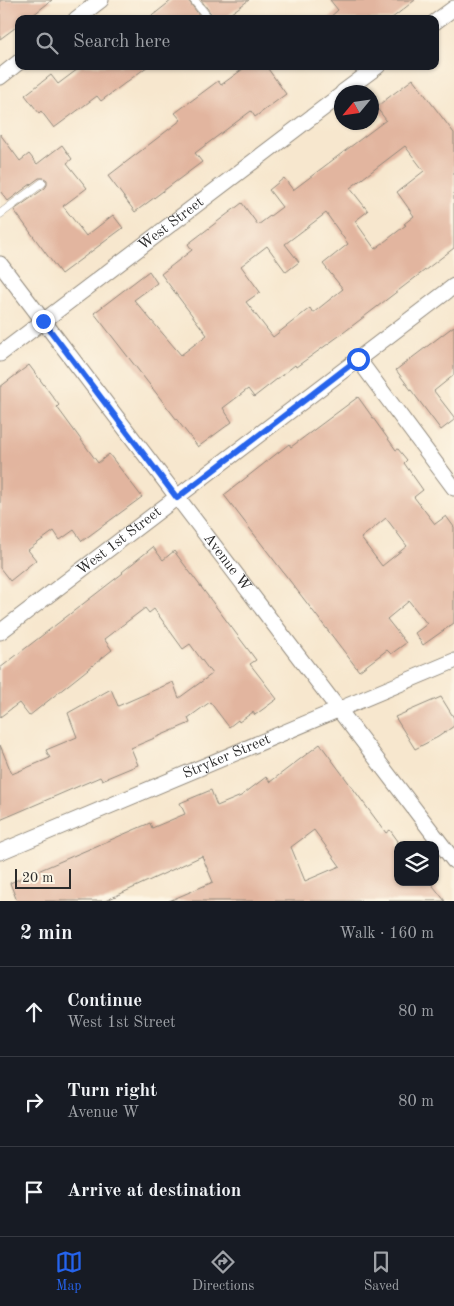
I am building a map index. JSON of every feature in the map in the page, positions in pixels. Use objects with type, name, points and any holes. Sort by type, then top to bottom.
[{"type":"street","points":[[81,15],[101,0]]},
{"type":"street","points":[[439,19],[454,8]]},
{"type":"street","points":[[0,77],[15,65]]},
{"type":"street","name":"West Street","points":[[353,85],[373,70]]},
{"type":"street","name":"West Street","points":[[0,354],[334,99]]},
{"type":"street","name":"Avenue W","points":[[0,264],[454,861]]},
{"type":"street","name":"West 1st Street","points":[[0,632],[454,286]]},
{"type":"street","points":[[358,359],[454,488]]},
{"type":"street","name":"Stryker Street","points":[[0,852],[454,661]]},
{"type":"lane","points":[[194,0],[206,15]]},
{"type":"lane","points":[[0,214],[42,183]]},
{"type":"building","points":[[0,0],[52,0],[33,15],[15,15],[15,28],[0,39]]},
{"type":"building","points":[[172,0],[188,0],[199,15],[153,15]]},
{"type":"building","points":[[201,0],[249,0],[228,15],[212,15]]},
{"type":"building","points":[[330,0],[415,0],[396,15],[332,15],[338,10]]},
{"type":"building","points":[[77,70],[143,70],[101,101],[97,96],[54,128],[25,95],[51,75],[58,84]]},
{"type":"building","points":[[242,70],[269,70],[286,94],[255,117],[251,111],[195,153],[202,162],[135,212],[108,176],[181,120],[175,113],[218,81],[221,85]]},
{"type":"building","points":[[413,79],[454,133],[454,248],[339,336],[296,367],[295,365],[254,397],[248,389],[223,408],[232,422],[198,447],[94,313],[149,271],[157,283],[134,300],[181,355],[207,335],[161,274],[192,250],[188,244],[242,203],[258,225],[282,207],[269,190],[284,178],[293,190],[373,130],[379,130],[379,125],[386,120],[379,111],[379,105]],"holes":[[[405,146],[424,171],[397,192],[414,216],[404,224],[406,225],[375,249],[355,221],[368,211],[350,188]],[[326,213],[348,244],[323,264],[343,289],[313,313],[310,308],[273,337],[246,302],[260,292],[241,266],[267,246],[286,272],[299,262],[285,244]]]},
{"type":"building","points":[[0,134],[20,161],[29,154],[37,164],[62,145],[72,159],[67,163],[87,188],[63,206],[86,236],[113,215],[123,228],[61,274],[14,210],[45,188],[47,180],[39,178],[8,201],[0,191]]},
{"type":"building","points":[[454,326],[454,375],[434,391],[454,417],[454,420],[441,430],[396,370]]},
{"type":"building","points":[[29,365],[59,405],[57,407],[98,463],[109,454],[142,497],[82,541],[74,530],[60,540],[54,531],[28,550],[36,560],[10,581],[0,568],[0,387]]},
{"type":"building","points":[[358,397],[396,450],[398,449],[407,460],[404,463],[423,490],[414,497],[435,524],[446,516],[454,527],[454,623],[423,645],[415,633],[427,624],[409,601],[387,619],[406,643],[391,654],[387,650],[359,671],[224,495],[289,444],[291,447]],"holes":[[[386,518],[407,546],[382,566],[361,538]]]},
{"type":"building","points":[[153,547],[163,560],[174,551],[256,660],[250,664],[277,699],[255,715],[253,712],[229,727],[210,702],[188,718],[190,723],[131,748],[138,765],[102,780],[100,777],[0,820],[0,745],[12,774],[50,758],[46,750],[77,737],[68,713],[111,689],[118,706],[173,682],[179,698],[212,674],[190,644],[183,649],[154,609],[149,613],[145,608],[104,639],[112,650],[29,716],[19,703],[0,717],[0,668],[123,573]]},
{"type":"building","points":[[441,697],[454,718],[454,726],[415,749],[395,717]]},
{"type":"building","points":[[320,744],[386,833],[390,830],[398,841],[394,841],[394,886],[433,886],[445,901],[169,901],[213,882],[202,856],[105,901],[17,901],[10,883],[150,823],[152,828],[185,814],[180,803],[211,790],[217,806],[241,796],[266,777],[270,782]],"holes":[[[314,830],[340,866],[305,881],[291,847]]]},
{"type":"route","points":[[43,321],[177,498],[358,359]]}]
